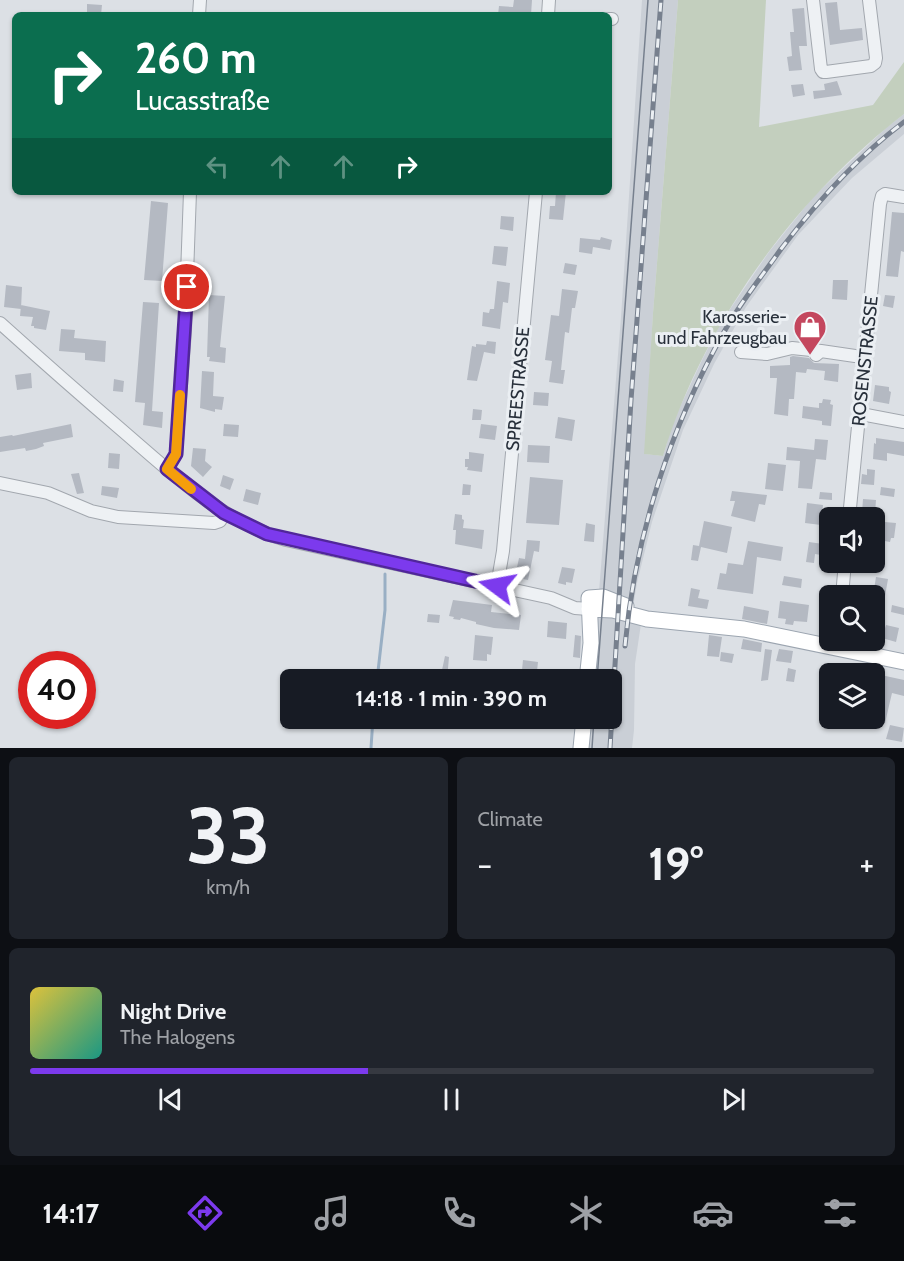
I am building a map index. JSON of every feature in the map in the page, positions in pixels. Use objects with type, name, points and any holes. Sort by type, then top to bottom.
[{"type":"main road","points":[[589,669],[591,643],[589,604],[603,597],[663,620],[744,629],[819,641]]},
{"type":"main road","points":[[863,651],[904,662]]},
{"type":"main road","points":[[581,748],[583,729]]},
{"type":"street","points":[[813,0],[821,69],[822,72],[826,72],[871,66],[875,63],[869,0]]},
{"type":"street","name":"ROSENSTRASSE","points":[[850,507],[880,204],[885,194],[904,197]]},
{"type":"street","points":[[167,469],[176,454],[185,330],[190,195]]},
{"type":"street","name":"SPREESTRASSE","points":[[497,586],[503,551],[536,195]]},
{"type":"street","points":[[0,323],[167,469],[224,513],[271,530],[401,559],[497,586],[551,598],[575,608],[589,604]]},
{"type":"street","points":[[741,352],[767,354],[792,348],[855,356]]},
{"type":"street","points":[[861,414],[904,422]]},
{"type":"street","points":[[0,483],[48,493],[91,511],[134,519],[214,523],[220,521],[224,513]]},
{"type":"shaded area","points":[[642,0],[678,0],[653,313],[645,454],[663,456],[672,424],[722,321],[769,252],[813,197],[904,114],[904,134],[852,178],[798,235],[746,307],[714,364],[683,430],[652,522],[637,583],[631,620],[641,624],[635,664],[632,748],[587,748],[588,729],[622,729],[622,669],[593,669],[621,317]]},
{"type":"green space","points":[[678,0],[766,0],[759,127],[873,105],[904,62],[904,114],[864,147],[826,184],[790,224],[758,267],[728,312],[702,359],[680,407],[663,456],[644,454]]},
{"type":"building","points":[[514,0],[532,0],[531,12],[498,12],[499,6],[513,7]]},
{"type":"building","points":[[837,2],[840,30],[862,28],[863,40],[830,45],[825,3]]},
{"type":"building","points":[[87,4],[102,5],[101,12],[87,12]]},
{"type":"building","points":[[804,8],[807,46],[799,46],[802,70],[789,71],[787,57],[792,56],[790,32],[794,32],[792,9]]},
{"type":"building","points":[[837,81],[842,95],[814,99],[813,91],[825,90],[824,84]]},
{"type":"building","points":[[803,84],[805,95],[793,97],[791,85]]},
{"type":"building","points":[[556,195],[566,195],[563,220],[549,219],[550,206],[555,206]]},
{"type":"building","points":[[151,201],[168,203],[162,281],[144,280]]},
{"type":"building","points":[[892,212],[904,213],[904,252],[901,251],[898,277],[886,276]]},
{"type":"building","points":[[501,216],[514,217],[513,231],[500,229]]},
{"type":"building","points":[[601,237],[612,240],[610,250],[593,247],[592,254],[579,252],[580,238],[600,240]]},
{"type":"building","points":[[494,246],[508,247],[506,266],[492,264]]},
{"type":"building","points":[[565,263],[577,265],[575,275],[563,273]]},
{"type":"building","points":[[833,280],[848,280],[847,300],[832,299]]},
{"type":"building","points":[[497,281],[510,283],[508,303],[503,302],[500,329],[482,326],[483,312],[489,313],[490,309],[494,309]]},
{"type":"building","points":[[6,285],[22,287],[21,309],[4,307]]},
{"type":"building","points":[[562,289],[578,291],[575,308],[572,308],[569,333],[565,332],[561,370],[565,370],[563,384],[549,382],[552,361],[545,360],[551,315],[559,316]]},
{"type":"building","points":[[209,295],[225,296],[220,347],[226,348],[225,363],[209,361],[210,357],[207,357]]},
{"type":"building","points":[[885,295],[895,296],[893,308],[883,306]]},
{"type":"building","points":[[143,302],[159,303],[152,411],[163,412],[162,428],[143,425],[145,403],[135,402]]},
{"type":"building","points":[[21,305],[50,311],[46,330],[31,326],[33,317],[20,316]]},
{"type":"building","points":[[61,329],[75,330],[74,338],[106,341],[105,362],[85,360],[85,353],[59,351]]},
{"type":"building","points":[[487,341],[496,342],[495,354],[484,352],[477,381],[467,380],[472,346],[486,345]]},
{"type":"building","points":[[790,357],[809,358],[814,363],[839,364],[838,382],[824,380],[825,371],[807,369],[806,373],[796,372],[794,399],[789,399],[788,416],[774,414],[777,378],[770,378],[770,366],[790,365]]},
{"type":"building","points":[[202,371],[214,372],[213,396],[224,397],[222,410],[215,409],[215,412],[200,408]]},
{"type":"building","points":[[31,373],[32,388],[17,390],[15,375]]},
{"type":"building","points":[[114,379],[124,381],[123,392],[113,391]]},
{"type":"building","points":[[875,385],[889,387],[891,392],[889,404],[873,401]]},
{"type":"building","points":[[534,392],[549,393],[548,406],[533,405]]},
{"type":"building","points":[[823,399],[831,400],[830,404],[833,405],[831,426],[822,425],[822,421],[802,418],[803,406],[819,408],[819,403],[822,403]]},
{"type":"building","points":[[473,409],[482,410],[481,420],[472,420]]},
{"type":"building","points":[[558,417],[575,420],[572,441],[555,438]]},
{"type":"building","points":[[71,424],[73,437],[43,443],[44,446],[36,449],[26,451],[25,448],[0,452],[0,437]]},
{"type":"building","points":[[224,424],[239,425],[238,437],[223,436]]},
{"type":"building","points":[[481,424],[497,426],[495,440],[479,438]]},
{"type":"building","points":[[876,438],[904,442],[904,456],[887,453],[887,461],[873,459]]},
{"type":"building","points":[[815,439],[828,440],[826,460],[816,459],[812,489],[798,488],[800,461],[786,460],[787,447],[814,450]]},
{"type":"building","points":[[528,445],[550,446],[549,463],[527,462]]},
{"type":"building","points":[[193,448],[206,449],[205,461],[212,467],[203,477],[191,466]]},
{"type":"building","points":[[469,452],[484,454],[482,472],[467,470],[468,467],[465,467],[465,459],[469,459]]},
{"type":"building","points":[[109,453],[120,454],[119,469],[108,468]]},
{"type":"building","points":[[768,463],[786,465],[783,491],[765,489]]},
{"type":"building","points":[[867,469],[875,470],[874,485],[861,484],[862,474],[867,475]]},
{"type":"building","points":[[79,473],[84,493],[77,494],[71,474]]},
{"type":"building","points":[[223,475],[234,479],[230,490],[220,486]]},
{"type":"building","points":[[530,477],[563,480],[559,525],[526,523]]},
{"type":"building","points":[[463,484],[471,485],[470,495],[462,495]]},
{"type":"building","points":[[102,486],[119,488],[117,498],[101,495]]},
{"type":"building","points":[[881,487],[895,489],[894,497],[880,495]]},
{"type":"building","points":[[246,489],[261,493],[258,505],[243,501]]},
{"type":"building","points":[[732,491],[767,495],[765,505],[759,504],[755,522],[731,516],[735,501],[730,501]]},
{"type":"building","points":[[820,492],[832,493],[832,500],[819,499]]},
{"type":"building","points":[[863,499],[876,500],[876,507],[862,507]]},
{"type":"building","points":[[807,503],[823,505],[819,507],[819,525],[805,523]]},
{"type":"building","points":[[455,514],[462,515],[463,528],[484,530],[482,549],[455,544],[456,530],[453,530]]},
{"type":"building","points":[[704,521],[732,527],[727,553],[701,547],[698,561],[691,560],[693,545],[699,546]]},
{"type":"building","points":[[885,522],[896,523],[894,538],[891,538],[890,542],[885,541]]},
{"type":"building","points":[[586,523],[595,525],[594,542],[584,541]]},
{"type":"building","points":[[527,540],[540,541],[539,552],[534,551],[528,580],[523,579],[523,574],[516,572],[519,558],[525,559]]},
{"type":"building","points":[[748,541],[783,547],[781,561],[757,557],[753,594],[717,589],[720,573],[726,574],[728,563],[743,565]]},
{"type":"building","points":[[809,542],[819,543],[819,555],[815,554],[814,563],[806,562]]},
{"type":"building","points":[[562,567],[575,569],[572,583],[566,582],[566,585],[558,583]]},
{"type":"building","points":[[784,576],[802,579],[801,588],[782,585]]},
{"type":"building","points":[[876,577],[888,579],[885,596],[885,585],[875,585]]},
{"type":"building","points":[[691,588],[700,590],[698,598],[709,600],[707,609],[688,606]]},
{"type":"building","points":[[453,600],[492,605],[491,612],[521,615],[519,630],[494,628],[461,618],[460,620],[453,619],[454,617],[449,616]]},
{"type":"building","points":[[780,601],[809,605],[807,622],[794,621],[793,625],[785,624],[786,619],[778,618]]},
{"type":"building","points":[[892,605],[904,608],[904,615],[891,612]]},
{"type":"building","points":[[744,606],[769,611],[767,624],[742,619]]},
{"type":"building","points":[[428,614],[440,615],[439,623],[427,622]]},
{"type":"building","points":[[548,621],[567,623],[566,639],[547,637]]},
{"type":"building","points":[[886,625],[899,628],[896,642],[885,639]]},
{"type":"building","points":[[475,635],[493,637],[491,655],[487,654],[487,661],[473,660]]},
{"type":"building","points":[[575,635],[581,636],[580,658],[573,657]]},
{"type":"building","points":[[709,635],[722,637],[719,657],[707,656]]},
{"type":"building","points":[[743,639],[762,643],[761,652],[741,649]]},
{"type":"building","points":[[765,649],[772,650],[768,680],[761,681]]},
{"type":"building","points":[[779,649],[793,651],[791,663],[776,661]]},
{"type":"building","points":[[721,652],[734,654],[732,663],[720,661]]},
{"type":"building","points":[[445,656],[449,657],[448,669],[442,669]]},
{"type":"building","points":[[523,660],[538,662],[537,669],[522,669]]},
{"type":"building","points":[[788,668],[796,670],[794,682],[786,681]]},
{"type":"building","points":[[885,676],[904,680],[904,696],[892,693],[885,723]]},
{"type":"building","points":[[890,725],[904,728],[902,742],[886,739]]},
{"type":"waterway","points":[[378,669],[385,610],[385,574]]},
{"type":"waterway","points":[[371,748],[372,729]]},
{"type":"tram line","points":[[598,669],[648,0]]},
{"type":"tram line","points":[[592,748],[593,729]]},
{"type":"railway","points":[[610,748],[631,400],[661,0]]},
{"type":"railway","points":[[625,646],[637,564],[658,484],[687,406],[724,332],[751,290],[809,214],[854,165],[904,122]]},
{"type":"slow traffic","points":[[180,395],[176,454],[167,469],[191,489]]},
{"type":"place","name":"Karosserie- und Fahrzeugbau","points":[[810,356]]},
{"type":"route","points":[[187,287],[176,454],[167,469],[208,503],[267,534],[497,586]]}]
